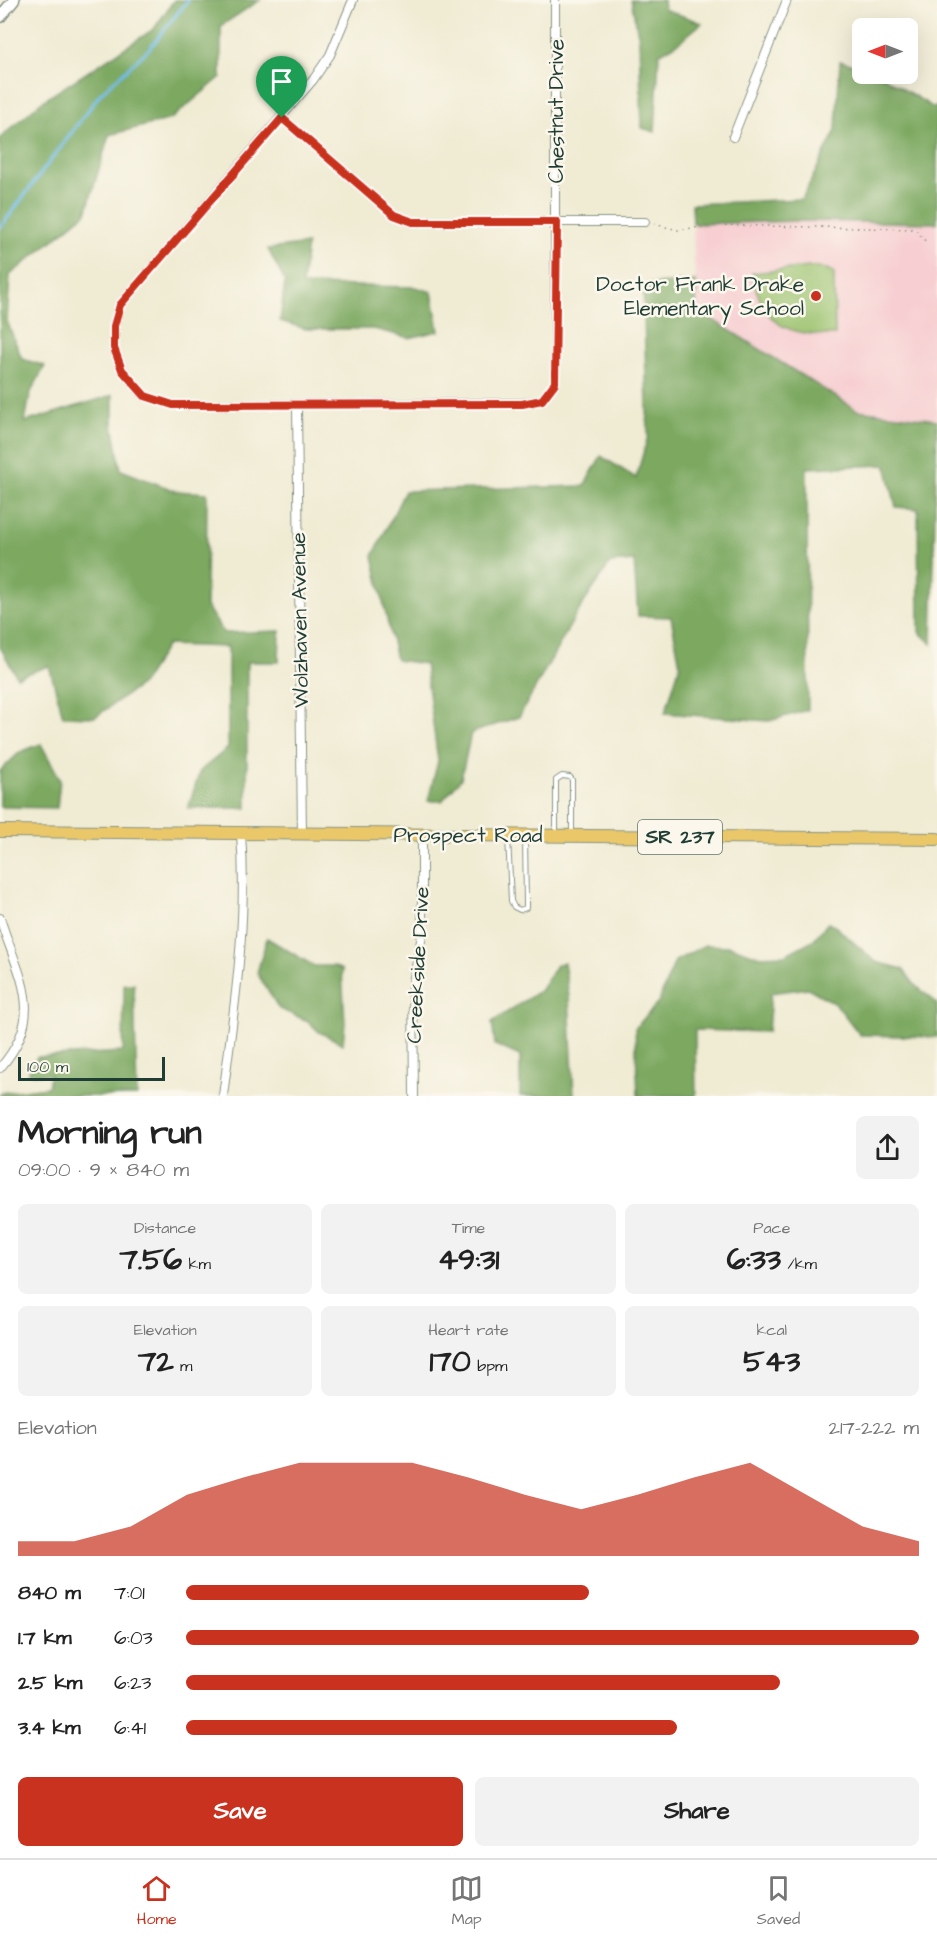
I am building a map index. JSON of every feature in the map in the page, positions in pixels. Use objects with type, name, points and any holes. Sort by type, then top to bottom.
[{"type":"main road","name":"Prospect Road","points":[[0,831],[937,839]]},
{"type":"street","points":[[0,17],[14,0]]},
{"type":"street","points":[[297,405],[173,405],[145,396],[122,370],[114,348],[114,326],[120,305],[282,118],[330,56],[353,0]]},
{"type":"street","name":"Chestnut Drive","points":[[297,405],[522,404],[542,400],[555,383],[557,222],[555,0]]},
{"type":"street","points":[[733,137],[787,0]]},
{"type":"street","points":[[282,118],[394,215],[413,222],[645,222]]},
{"type":"street","name":"Wolzhaven Avenue","points":[[297,405],[302,835]]},
{"type":"street","points":[[223,1096],[241,947],[244,876],[241,834]]},
{"type":"street","name":"Creekside Drive","points":[[414,1096],[413,982],[422,935],[422,835]]},
{"type":"street","points":[[0,918],[27,1006],[24,1033],[0,1068]]},
{"type":"lane","points":[[556,836],[556,780],[562,776],[570,777],[572,780],[572,836]]},
{"type":"lane","points":[[508,835],[511,901],[514,907],[520,909],[526,908],[525,836]]},
{"type":"path","points":[[645,222],[678,230],[715,225],[915,229],[927,243]]},
{"type":"shaded area","name":"Doctor Frank Drake Elementary School","points":[[937,194],[937,420],[857,410],[696,310],[692,204]]},
{"type":"green space","points":[[174,0],[260,0],[221,26],[221,77],[171,119],[109,135],[86,213],[10,275],[7,321],[22,359],[45,366],[30,394],[25,422],[113,395],[113,424],[121,470],[176,491],[207,493],[206,606],[224,633],[280,631],[279,662],[247,662],[247,808],[188,808],[200,771],[228,748],[228,647],[167,645],[142,684],[95,717],[63,716],[49,666],[17,677],[0,647],[0,138],[41,102],[154,29]]},
{"type":"green space","points":[[631,0],[663,0],[664,9],[702,23],[678,43],[659,54],[655,132],[642,128],[639,39]]},
{"type":"green space","points":[[840,61],[852,64],[852,84],[895,84],[934,108],[937,106],[937,223],[801,221],[693,224],[692,204],[802,199],[836,130]]},
{"type":"green space","points":[[307,244],[302,285],[416,287],[432,292],[439,331],[409,338],[374,329],[306,329],[280,321],[285,282],[268,249]]},
{"type":"green space","points":[[810,267],[827,269],[834,273],[835,335],[802,333],[778,324],[769,315],[756,290],[752,273]]},
{"type":"green space","points":[[695,281],[697,310],[857,410],[937,420],[932,644],[919,632],[918,509],[896,507],[886,465],[807,468],[808,710],[769,721],[665,713],[680,665],[671,617],[638,616],[634,561],[610,563],[576,615],[519,717],[471,733],[461,779],[442,801],[428,801],[438,761],[425,664],[396,660],[373,556],[405,491],[584,486],[601,456],[636,478],[648,436],[643,285]]},
{"type":"green space","points":[[41,744],[60,779],[57,808],[0,807],[0,771],[20,752]]},
{"type":"green space","points":[[828,923],[836,927],[876,962],[903,969],[915,985],[937,1003],[937,1037],[860,1035],[836,1004],[808,988],[771,993],[768,1032],[695,1030],[696,1096],[638,1096],[635,1028],[658,1003],[675,961],[705,945],[730,946],[758,956],[785,955],[813,940]]},
{"type":"green space","points":[[267,938],[314,966],[334,966],[342,970],[345,1023],[343,1044],[319,1032],[308,1021],[279,1009],[257,973]]},
{"type":"green space","points":[[564,962],[569,997],[574,1096],[520,1096],[520,1056],[495,1045],[492,1022],[541,990],[556,965]]},
{"type":"green space","points":[[124,984],[134,984],[137,1096],[0,1096],[0,1093],[48,1087],[50,1075],[28,1073],[37,1057],[123,1052]]},
{"type":"waterway","points":[[0,228],[101,93],[149,49],[188,0]]},
{"type":"place","name":"Doctor Frank Drake Elementary School","points":[[816,296]]},
{"type":"route","points":[[282,118],[394,215],[413,222],[433,224],[557,222],[555,383],[542,400],[522,404],[173,405],[145,396],[122,370],[114,348],[114,326],[120,305],[282,118]]}]
